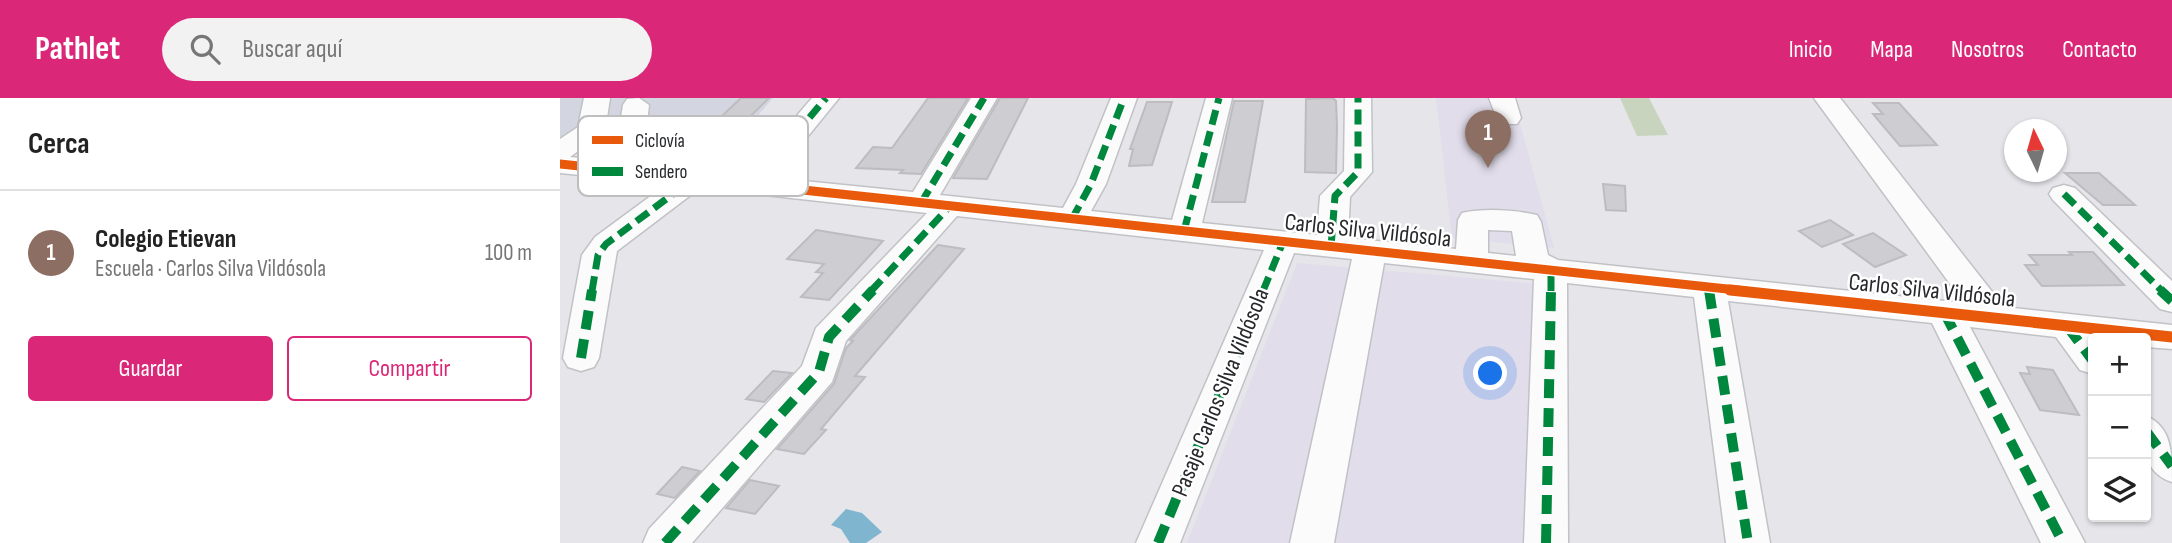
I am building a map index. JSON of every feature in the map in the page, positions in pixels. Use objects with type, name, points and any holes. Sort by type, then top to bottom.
[{"type":"street","points":[[594,116],[597,98]]},
{"type":"street","points":[[808,119],[825,98]]},
{"type":"street","points":[[665,543],[818,372],[829,337],[936,205],[984,98]]},
{"type":"street","points":[[1072,219],[1091,184],[1124,98]]},
{"type":"street","points":[[1184,231],[1219,98]]},
{"type":"street","points":[[1331,247],[1334,198],[1352,182],[1358,172],[1358,98]]},
{"type":"street","points":[[1827,98],[1994,318]]},
{"type":"street","points":[[634,116],[636,104]]},
{"type":"street","points":[[560,151],[578,139]]},
{"type":"street","name":"Carlos Silva Vildósola","points":[[560,164],[578,166]]},
{"type":"street","name":"Carlos Silva Vildósola","points":[[808,191],[2172,337]]},
{"type":"street","points":[[2064,194],[2172,301]]},
{"type":"street","points":[[581,358],[597,255],[606,244],[670,196]]},
{"type":"street","points":[[1471,262],[1473,220],[1526,222],[1532,260],[1550,270],[1546,543]]},
{"type":"street","name":"Pasaje Carlos Silva Vildósola","points":[[1158,543],[1283,242]]},
{"type":"street","points":[[1312,543],[1370,251]]},
{"type":"street","points":[[1709,287],[1748,543]]},
{"type":"street","points":[[1944,313],[2063,543]]},
{"type":"street","points":[[2067,326],[2088,354]]},
{"type":"street","points":[[2151,438],[2172,466]]},
{"type":"shaded area","points":[[560,98],[773,98],[758,116],[578,116],[578,146],[560,144]]},
{"type":"shaded area","points":[[1436,98],[1513,98],[1554,248],[1452,238]]},
{"type":"shaded area","points":[[1297,263],[1542,284],[1528,543],[1187,543]]},
{"type":"green space","points":[[1620,98],[1649,98],[1668,135],[1637,136]]},
{"type":"water","points":[[846,509],[862,513],[882,532],[866,543],[850,543],[841,529],[831,525]]},
{"type":"building","points":[[741,98],[769,98],[751,116],[722,116]]},
{"type":"building","points":[[928,98],[968,98],[921,174],[900,173],[903,170],[856,168],[873,147],[892,148]]},
{"type":"building","points":[[1000,98],[1028,98],[987,179],[953,178]]},
{"type":"building","points":[[1333,98],[1336,101],[1337,126],[1336,173],[1305,172],[1306,99]]},
{"type":"building","points":[[1234,101],[1263,101],[1245,202],[1212,202]]},
{"type":"building","points":[[1147,102],[1172,102],[1152,165],[1129,166],[1133,149],[1130,149]]},
{"type":"building","points":[[1873,103],[1899,103],[1937,145],[1900,146],[1873,114],[1883,114]]},
{"type":"building","points":[[2067,173],[2099,173],[2135,205],[2103,205]]},
{"type":"building","points":[[1603,184],[1625,186],[1626,211],[1606,210]]},
{"type":"building","points":[[1830,220],[1853,235],[1822,247],[1799,231]]},
{"type":"building","points":[[816,230],[883,241],[829,300],[801,297],[823,273],[816,272],[824,264],[787,259]]},
{"type":"building","points":[[1873,233],[1906,255],[1875,267],[1843,244]]},
{"type":"building","points":[[938,245],[964,249],[855,376],[865,377],[821,429],[826,430],[804,454],[777,449],[834,384],[846,348],[853,341],[850,340]]},
{"type":"building","points":[[2069,252],[2093,252],[2124,285],[2042,286],[2025,265],[2038,265],[2029,255],[2072,255]]},
{"type":"building","points":[[2027,367],[2053,370],[2079,415],[2040,410],[2020,373],[2030,374]]},
{"type":"building","points":[[773,371],[792,373],[764,402],[746,399]]},
{"type":"building","points":[[682,467],[700,471],[675,498],[657,494]]},
{"type":"building","points":[[750,480],[779,486],[755,514],[726,508]]},
{"type":"marked path","points":[[808,119],[826,98]]},
{"type":"marked path","points":[[921,203],[984,98]]},
{"type":"marked path","points":[[1072,219],[1091,184],[1124,98]]},
{"type":"marked path","points":[[1184,231],[1219,98]]},
{"type":"marked path","points":[[1331,247],[1335,196],[1358,172],[1358,98]]},
{"type":"marked path","points":[[2064,194],[2172,301]]},
{"type":"marked path","points":[[581,358],[598,255],[606,244],[670,196]]},
{"type":"marked path","points":[[665,543],[819,372],[829,337],[950,206]]},
{"type":"marked path","points":[[1158,543],[1283,242]]},
{"type":"marked path","points":[[1546,543],[1551,270]]},
{"type":"marked path","points":[[1709,287],[1748,543]]},
{"type":"marked path","points":[[1944,312],[2063,543]]},
{"type":"marked path","points":[[2067,326],[2088,354]]},
{"type":"marked path","points":[[2151,438],[2172,466]]},
{"type":"cycle path","points":[[560,164],[578,166]]},
{"type":"cycle path","points":[[808,191],[2172,337]]},
{"type":"place","name":"Colegio Etievan","points":[[1488,168]]}]
